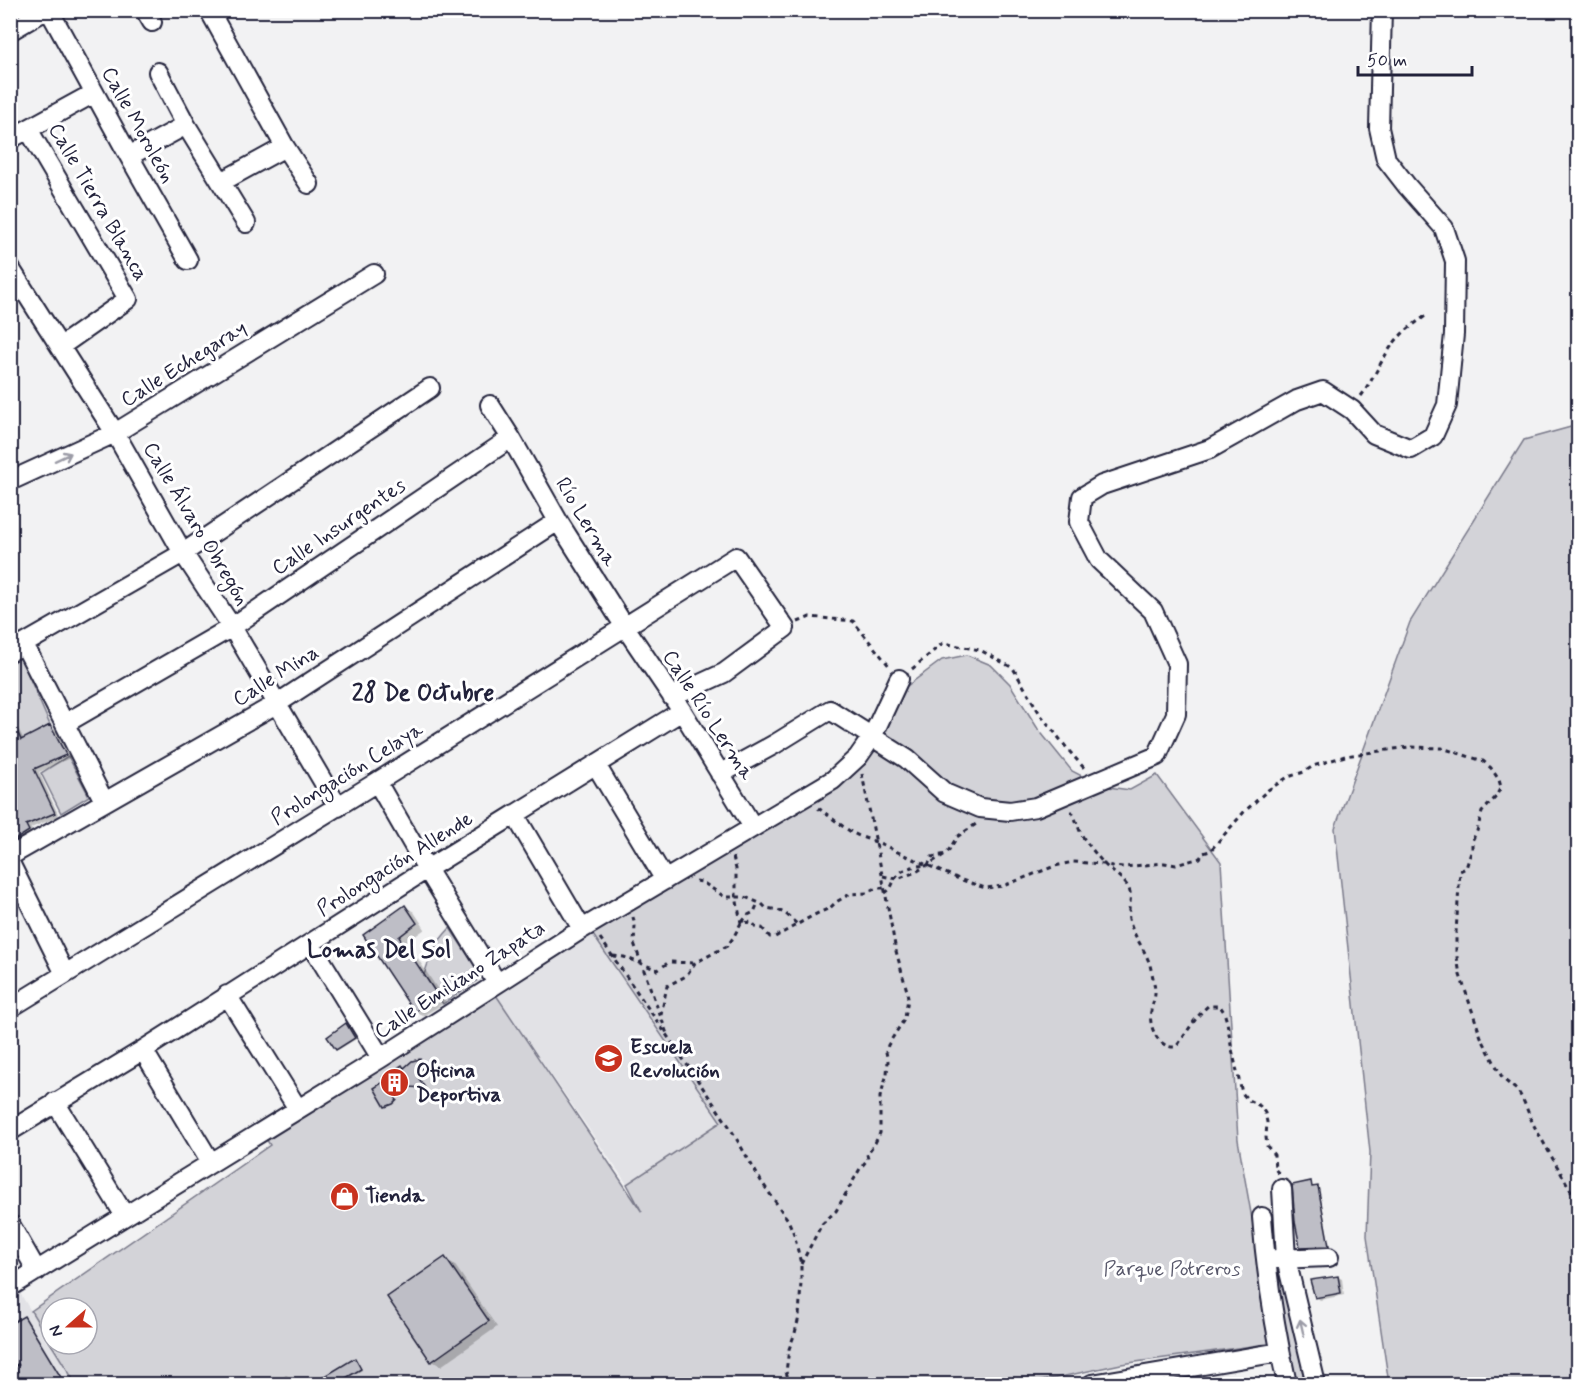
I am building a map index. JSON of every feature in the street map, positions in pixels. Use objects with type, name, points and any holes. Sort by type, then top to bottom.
[{"type":"street","points":[[209,10],[285,147],[309,184]]},
{"type":"street","points":[[720,774],[830,710],[908,759],[945,793],[980,808],[1010,810],[1036,807],[1156,756],[1176,714],[1177,664],[1153,611],[1099,560],[1079,522],[1082,497],[1102,485],[1210,449],[1298,400],[1323,391],[1352,410],[1374,435],[1411,449],[1433,436],[1447,405],[1454,334],[1455,261],[1444,228],[1386,159],[1379,128],[1382,10]]},
{"type":"street","points":[[10,31],[41,12]]},
{"type":"street","name":"Calle Moroleón","points":[[41,12],[94,93],[188,260]]},
{"type":"street","points":[[158,72],[186,125],[246,223]]},
{"type":"street","points":[[10,139],[94,93]]},
{"type":"street","points":[[129,156],[186,125]]},
{"type":"street","name":"Calle Tierra Blanca","points":[[28,129],[128,299],[61,346]]},
{"type":"street","points":[[221,182],[285,147]]},
{"type":"street","name":"Calle Álvaro Obregón","points":[[11,268],[115,433],[183,553],[232,627],[338,807]]},
{"type":"street","name":"Calle Echegaray","points":[[10,481],[115,433],[374,274]]},
{"type":"street","points":[[105,801],[66,723],[17,648],[183,553],[430,388]]},
{"type":"street","name":"Río Lerma","points":[[490,405],[558,521],[625,627]]},
{"type":"street","name":"Calle Insurgentes","points":[[66,723],[232,627],[511,438]]},
{"type":"street","name":"Calle Mina","points":[[10,856],[278,703],[558,521]]},
{"type":"street","name":"Prolongación Celaya","points":[[10,1008],[338,807],[736,557],[785,628]]},
{"type":"street","name":"Calle Río Lerma","points":[[625,627],[677,704],[753,827]]},
{"type":"street","name":"Prolongación Allende","points":[[10,1131],[143,1050],[427,868],[596,765],[677,704],[785,628]]},
{"type":"street","name":"Calle Emiliano Zapata","points":[[10,1287],[381,1058],[585,927],[833,780],[858,757],[872,737],[899,679]]},
{"type":"street","points":[[596,765],[664,880]]},
{"type":"street","points":[[377,782],[497,983]]},
{"type":"street","points":[[515,815],[585,927]]},
{"type":"street","points":[[10,863],[65,974]]},
{"type":"street","points":[[311,944],[381,1058]]},
{"type":"street","points":[[227,996],[298,1109]]},
{"type":"street","points":[[143,1050],[211,1163]]},
{"type":"street","points":[[55,1102],[125,1216]]},
{"type":"street","points":[[1282,1189],[1286,1258],[1316,1384]]},
{"type":"street","points":[[1262,1217],[1265,1259],[1287,1384]]},
{"type":"street","points":[[10,1224],[37,1271]]},
{"type":"street","points":[[1265,1259],[1329,1257]]},
{"type":"street","points":[[1092,1384],[1280,1352]]},
{"type":"path","points":[[1352,410],[1395,341],[1428,314]]},
{"type":"path","points":[[785,628],[810,616],[853,621],[899,679],[943,643],[980,650],[1013,668],[1040,714],[1096,782]]},
{"type":"path","points":[[803,798],[852,832],[968,883],[985,888],[1003,886],[1055,866],[1084,861],[1124,867],[1164,863],[1176,865],[1200,858],[1203,852],[1210,851],[1244,812],[1268,790],[1288,777],[1345,756],[1409,747],[1435,747],[1487,764],[1499,780],[1501,787],[1495,798],[1482,812],[1466,868],[1460,871],[1456,932],[1460,975],[1485,1047],[1503,1079],[1518,1091],[1533,1124],[1578,1203]]},
{"type":"path","points":[[801,1264],[822,1224],[839,1207],[868,1159],[867,1154],[880,1133],[880,1097],[887,1074],[886,1052],[905,1018],[908,998],[896,951],[858,757]]},
{"type":"path","points":[[1054,799],[1071,811],[1083,838],[1104,864],[1128,886],[1131,894],[1128,917],[1150,965],[1155,990],[1150,1011],[1153,1030],[1162,1043],[1169,1048],[1176,1047],[1188,1027],[1208,1006],[1220,1006],[1224,1012],[1242,1093],[1248,1101],[1260,1107],[1265,1113],[1267,1146],[1274,1155],[1275,1169],[1281,1175],[1282,1189]]},
{"type":"path","points":[[882,875],[897,879],[916,872],[947,854],[957,837],[982,820],[992,809]]},
{"type":"path","points":[[728,842],[730,853],[735,861],[736,896],[741,923]]},
{"type":"path","points":[[741,923],[752,922],[770,937],[774,937],[830,908],[850,894],[867,893],[876,888],[890,890],[895,878],[902,870],[928,865]]},
{"type":"path","points":[[681,870],[690,878],[713,888],[722,896],[745,897],[766,908],[782,912],[797,924]]},
{"type":"path","points":[[631,900],[635,926],[634,944],[669,1038]]},
{"type":"path","points":[[661,1015],[667,986],[686,976],[695,963],[727,946],[741,923],[754,912],[758,903]]},
{"type":"path","points":[[585,927],[597,933],[613,956],[729,1126],[761,1181],[788,1220],[801,1264],[798,1317],[789,1349],[786,1371],[790,1384]]},
{"type":"path","points":[[613,956],[624,957],[658,970],[669,962],[695,963]]},
{"type":"path","points":[[19,1364],[14,1367],[24,1384]]},
{"type":"shaded area","name":"Escuela Revolución","points":[[591,932],[721,1122],[627,1184],[496,995]]},
{"type":"shaded area","points":[[20,1293],[39,1324],[39,1356],[58,1356],[75,1384],[11,1384],[10,1298]]},
{"type":"green space","points":[[1578,425],[1578,1384],[1389,1384],[1367,1236],[1370,1152],[1335,828],[1410,622],[1524,440]]},
{"type":"green space","name":"Parque Potreros","points":[[967,655],[991,665],[1010,684],[1038,729],[1072,771],[1101,786],[1130,790],[1157,775],[1221,862],[1238,1140],[1274,1343],[1121,1364],[1028,1384],[76,1384],[58,1356],[99,1356],[99,1296],[53,1296],[270,1145],[265,1137],[496,995],[642,1212],[627,1184],[721,1122],[591,932],[840,784],[871,755],[903,689],[942,660]]},
{"type":"green space","points":[[20,656],[50,725],[38,731],[28,754],[11,718],[11,662]]},
{"type":"green space","points":[[68,756],[89,796],[61,813],[41,773]]},
{"type":"green space","points":[[450,928],[482,977],[443,1004],[424,975],[434,949]]},
{"type":"green space","points":[[1277,1271],[1283,1273],[1305,1384],[1295,1384],[1275,1274]]},
{"type":"green space","points":[[39,1305],[39,1324],[31,1311]]},
{"type":"building","points":[[10,718],[21,740],[50,725],[66,755],[34,769],[55,813],[26,825],[29,831],[10,843]]},
{"type":"building","points":[[405,905],[417,923],[399,937],[438,996],[414,1012],[363,935]]},
{"type":"building","points":[[346,1023],[355,1038],[336,1050],[327,1037]]},
{"type":"building","name":"Oficina Deportiva","points":[[420,1059],[425,1065],[418,1077],[425,1088],[389,1086],[397,1100],[385,1107],[374,1088],[385,1081],[383,1077],[402,1065],[404,1068],[412,1061]]},
{"type":"building","points":[[1311,1181],[1312,1187],[1318,1186],[1329,1246],[1300,1247],[1292,1185]]},
{"type":"building","points":[[445,1257],[489,1321],[431,1362],[387,1297]]},
{"type":"building","points":[[1338,1276],[1341,1293],[1315,1298],[1310,1280]]},
{"type":"building","points":[[24,1316],[39,1341],[39,1356],[48,1356],[65,1384],[10,1384],[10,1324]]},
{"type":"building","points":[[355,1358],[361,1369],[336,1384],[312,1384]]},
{"type":"place","name":"Escuela Revolución","points":[[609,1059]]},
{"type":"place","name":"Oficina Deportiva","points":[[395,1083]]},
{"type":"place","name":"Tienda","points":[[344,1196]]},
{"type":"district","name":"28 De Octubre","points":[[423,693]]},
{"type":"district","name":"Lomas Del Sol","points":[[379,950]]}]
